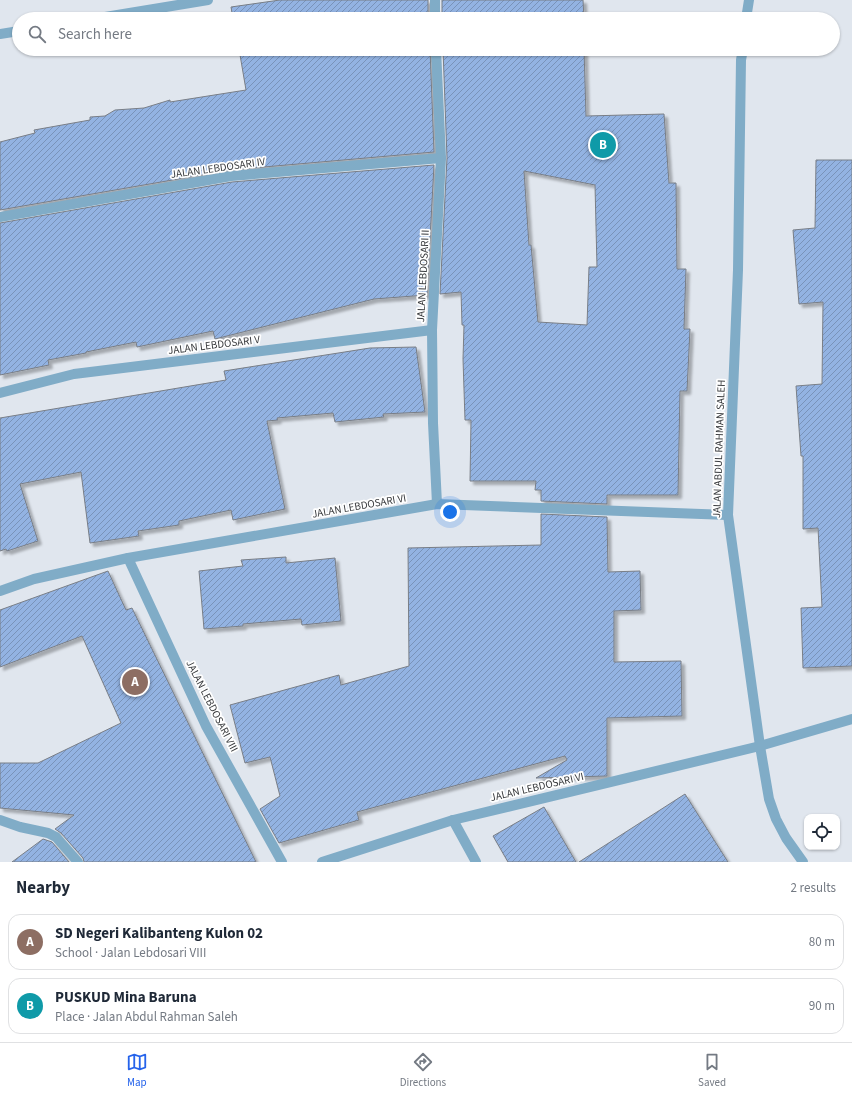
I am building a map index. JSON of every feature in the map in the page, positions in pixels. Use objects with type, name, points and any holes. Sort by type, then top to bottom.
[{"type":"street","points":[[135,12],[208,0]]},
{"type":"street","points":[[435,0],[435,12]]},
{"type":"street","points":[[747,12],[749,0]]},
{"type":"street","points":[[0,34],[12,32]]},
{"type":"street","name":"JALAN LEBDOSARI II","points":[[436,56],[441,158],[432,330],[433,423],[437,504]]},
{"type":"street","name":"JALAN ABDUL RAHMAN SALEH","points":[[742,56],[738,270],[728,515],[760,746],[769,799],[776,819],[786,838],[803,862]]},
{"type":"street","name":"JALAN LEBDOSARI IV","points":[[0,217],[231,176],[441,158]]},
{"type":"street","name":"JALAN LEBDOSARI V","points":[[0,393],[74,374],[432,330]]},
{"type":"street","name":"JALAN LEBDOSARI VI","points":[[0,591],[34,579],[128,558],[437,504],[728,515]]},
{"type":"street","name":"JALAN LEBDOSARI VIII","points":[[128,558],[206,726],[282,862]]},
{"type":"street","name":"JALAN LEBDOSARI VI","points":[[322,862],[453,820],[760,746],[852,719]]},
{"type":"street","points":[[0,820],[20,827],[48,833],[56,837],[78,862]]},
{"type":"street","points":[[453,820],[476,862]]},
{"type":"building","points":[[280,0],[428,0],[428,12],[232,12],[231,7]]},
{"type":"building","points":[[442,0],[583,0],[584,12],[442,12]]},
{"type":"building","points":[[240,56],[430,56],[434,152],[230,170],[0,210],[0,142],[35,133],[34,130],[90,120],[90,117],[105,116],[115,110],[144,108],[170,100],[170,102],[246,90]]},
{"type":"building","points":[[443,56],[584,56],[586,116],[664,114],[669,183],[676,183],[677,269],[686,269],[684,329],[690,329],[687,391],[680,391],[678,495],[607,495],[607,504],[541,501],[541,490],[535,490],[536,481],[470,481],[471,420],[465,420],[463,359],[464,325],[462,325],[461,292],[440,294],[447,158]],"holes":[[[524,171],[595,185],[597,267],[589,267],[587,325],[538,322],[531,245],[529,245]]]},
{"type":"building","points":[[816,160],[852,160],[852,666],[803,668],[801,608],[822,607],[818,528],[803,529],[803,456],[801,456],[796,386],[822,384],[823,302],[799,304],[793,230],[815,228]]},
{"type":"building","points":[[434,165],[427,295],[374,299],[215,339],[213,331],[137,347],[136,342],[48,360],[49,365],[0,375],[0,223],[232,182]]},
{"type":"building","points":[[416,347],[425,412],[383,414],[384,417],[335,422],[333,413],[277,418],[278,420],[267,421],[285,509],[233,520],[231,510],[179,521],[179,525],[138,531],[139,536],[90,543],[81,472],[20,484],[38,541],[7,551],[6,549],[0,551],[0,418],[226,380],[224,371],[370,348]]},
{"type":"building","points":[[541,514],[607,517],[608,572],[640,571],[641,610],[614,611],[614,662],[681,661],[682,716],[607,718],[607,776],[536,778],[567,760],[565,756],[357,812],[359,820],[279,843],[260,809],[280,796],[270,757],[245,763],[230,705],[339,675],[341,685],[409,666],[408,548],[541,545]]},
{"type":"building","points":[[286,557],[286,563],[335,558],[341,621],[302,625],[301,619],[204,629],[199,571],[243,566],[241,560]]},
{"type":"building","points":[[108,571],[126,610],[132,608],[256,862],[84,862],[83,858],[61,833],[55,829],[74,815],[0,808],[0,763],[38,763],[121,723],[82,636],[0,667],[0,610]]},
{"type":"building","points":[[685,794],[728,862],[579,862]]},
{"type":"building","points":[[544,807],[576,862],[508,862],[493,836]]},
{"type":"building","points":[[43,839],[52,842],[69,862],[12,862]]},
{"type":"place","name":"PUSKUD Mina Baruna","points":[[603,145]]},
{"type":"place","name":"SD Negeri Kalibanteng Kulon 02","points":[[135,682]]}]
